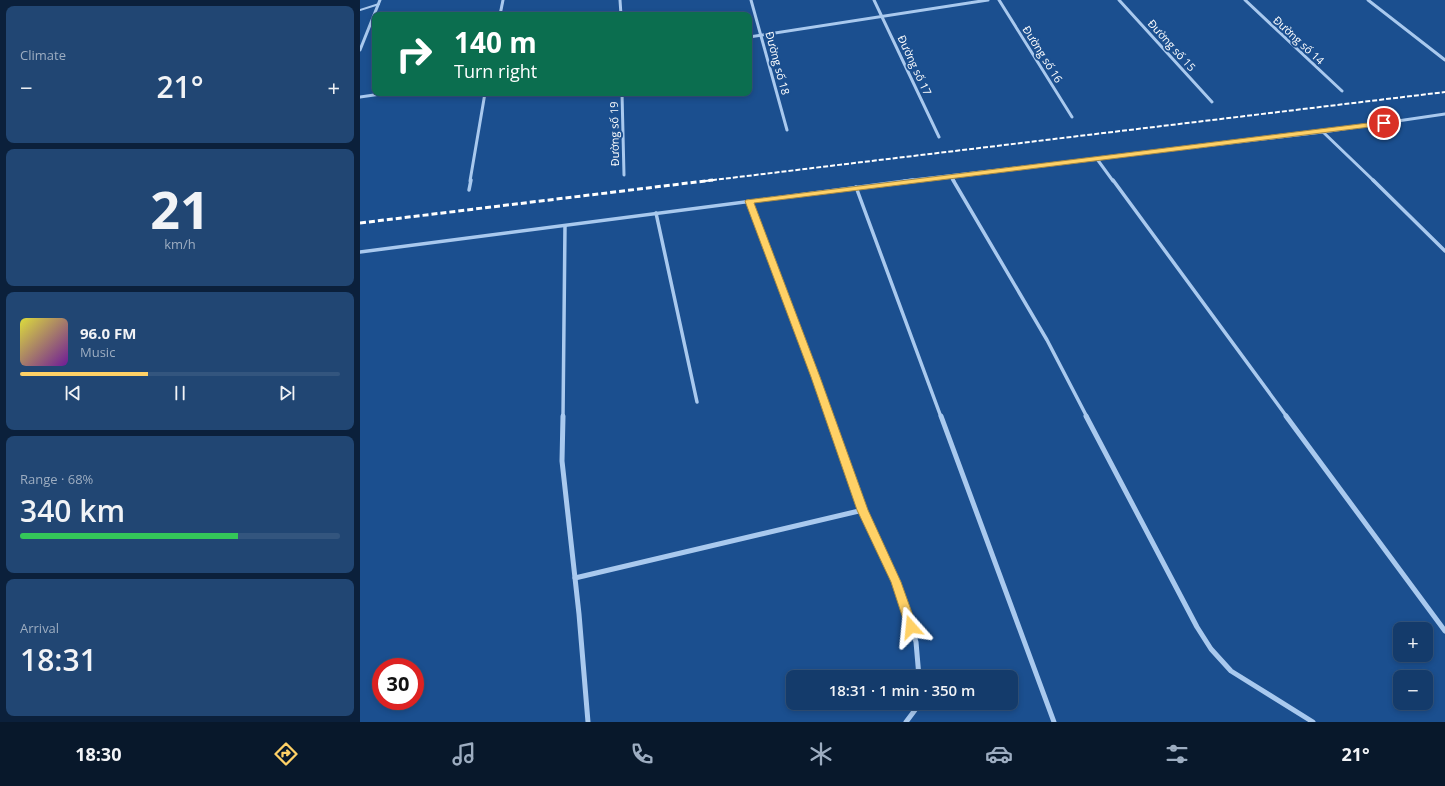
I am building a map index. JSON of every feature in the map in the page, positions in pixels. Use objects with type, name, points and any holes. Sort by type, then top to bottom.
[{"type":"street","points":[[376,12],[380,0]]},
{"type":"street","points":[[501,12],[503,0]]},
{"type":"street","points":[[620,0],[621,12]]},
{"type":"street","name":"Đường số 18","points":[[751,0],[787,130]]},
{"type":"street","name":"Đường số 17","points":[[874,0],[939,137]]},
{"type":"street","points":[[752,36],[988,0]]},
{"type":"street","name":"Đường số 16","points":[[999,0],[1072,117]]},
{"type":"street","name":"Đường số 15","points":[[1119,0],[1212,102]]},
{"type":"street","name":"Đường số 14","points":[[1245,0],[1342,91]]},
{"type":"street","points":[[1368,0],[1445,60]]},
{"type":"street","points":[[360,50],[372,21]]},
{"type":"street","points":[[360,97],[372,95]]},
{"type":"street","points":[[469,190],[485,96]]},
{"type":"street","name":"Đường số 19","points":[[622,96],[624,175]]},
{"type":"street","points":[[360,252],[856,187],[1323,132],[1445,114]]},
{"type":"street","points":[[1323,132],[1445,251]]},
{"type":"street","points":[[1098,159],[1445,631]]},
{"type":"street","points":[[952,176],[1046,340],[1197,627],[1211,649],[1231,671],[1313,722]]},
{"type":"street","points":[[856,187],[1054,722]]},
{"type":"street","points":[[749,201],[816,377],[863,510],[896,582],[916,642],[918,670]]},
{"type":"street","points":[[656,213],[697,402]]},
{"type":"street","points":[[565,226],[562,461],[575,578],[588,722]]},
{"type":"street","points":[[575,578],[863,510]]},
{"type":"street","points":[[906,722],[914,710]]},
{"type":"lane","points":[[360,10],[379,4]]},
{"type":"railway","points":[[705,181],[1445,92]]},
{"type":"railway","points":[[360,223],[713,180]]},
{"type":"route","points":[[911,627],[896,582],[863,510],[816,377],[749,201],[1308,134],[1384,123]]}]
